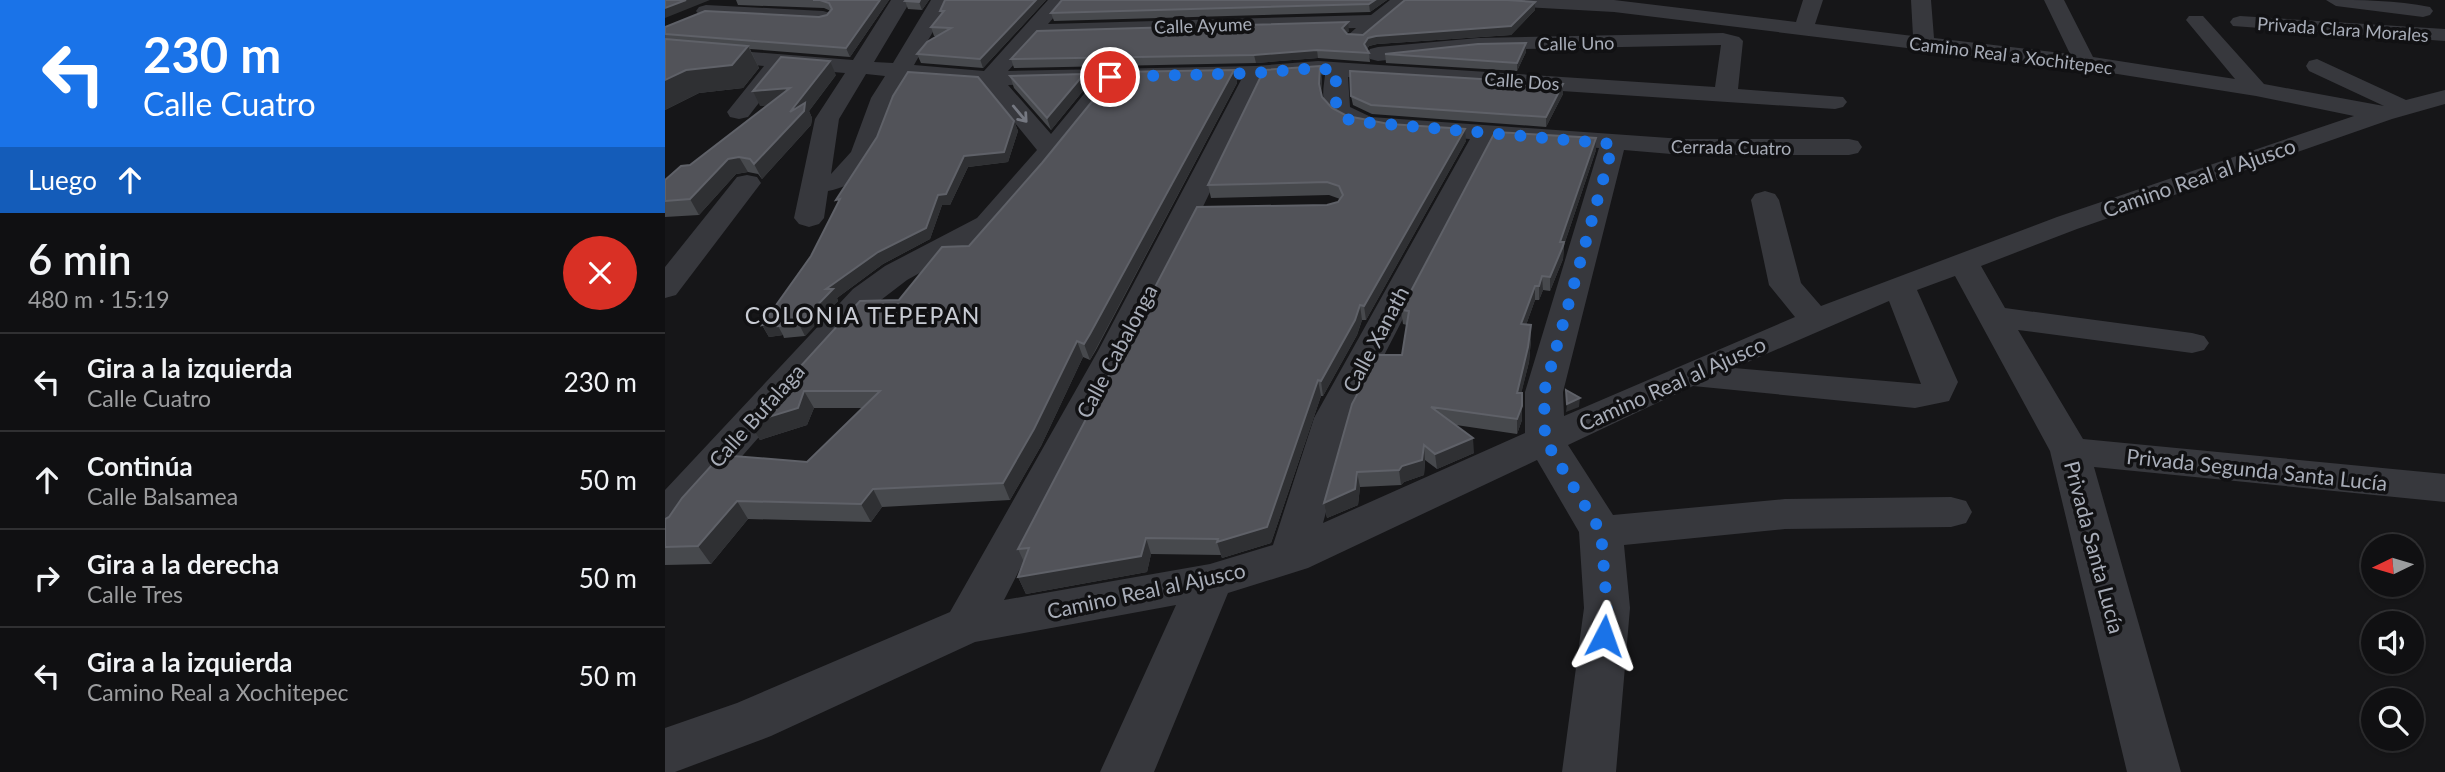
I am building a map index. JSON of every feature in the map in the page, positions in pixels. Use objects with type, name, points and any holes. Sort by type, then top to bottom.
[{"type":"street","points":[[685,20],[733,0]]},
{"type":"street","points":[[809,218],[827,119],[901,0]]},
{"type":"street","points":[[815,184],[843,178],[859,158],[879,116],[883,98],[941,0]]},
{"type":"street","points":[[990,78],[1059,0]]},
{"type":"street","points":[[865,57],[900,71],[990,78],[1256,73],[1330,65],[1374,21],[1402,0]]},
{"type":"street","name":"Camino Real a Xochitepec","points":[[1508,0],[1640,5],[1803,30],[2085,63],[2394,111]]},
{"type":"street","points":[[1478,44],[1513,0]]},
{"type":"street","points":[[1803,30],[1813,0]]},
{"type":"street","points":[[1921,0],[1924,45]]},
{"type":"street","points":[[2054,0],[2085,63]]},
{"type":"street","points":[[2336,0],[2445,14]]},
{"type":"street","points":[[1606,43],[1640,5]]},
{"type":"street","points":[[706,11],[823,17]]},
{"type":"street","points":[[2196,20],[2256,89]]},
{"type":"street","name":"Calle Ayume","points":[[1031,31],[1374,21]]},
{"type":"street","name":"Privada Clara Morales","points":[[2240,22],[2445,35]]},
{"type":"street","name":"Calle Uno","points":[[1330,65],[1478,44],[1732,41],[1726,95]]},
{"type":"street","points":[[665,51],[781,60],[865,57],[915,44]]},
{"type":"street","points":[[739,112],[781,60]]},
{"type":"street","points":[[665,62],[721,65]]},
{"type":"street","name":"Calle Dos","points":[[1330,65],[1835,102]]},
{"type":"street","name":"Cerrada Cuatro","points":[[1330,65],[1336,107],[1351,121],[1613,144],[1682,147],[1849,147]]},
{"type":"street","points":[[2317,66],[2394,111]]},
{"type":"street","name":"Calle Cabalonga","points":[[967,625],[1204,210],[1256,73]]},
{"type":"street","name":"Calle Bufalaga","points":[[675,495],[865,296],[896,273],[987,225],[1110,77]]},
{"type":"street","points":[[990,78],[1050,149]]},
{"type":"street","name":"Camino Real al Ajusco","points":[[665,752],[753,720],[967,625],[1210,581],[1292,556],[1687,374],[1899,286],[2394,111],[2445,97]]},
{"type":"street","points":[[836,101],[883,98]]},
{"type":"street","name":"Calle Xanath","points":[[1292,556],[1333,418],[1486,132]]},
{"type":"street","points":[[1589,772],[1607,608],[1601,532],[1545,440],[1544,392],[1613,144]]},
{"type":"street","points":[[666,286],[747,183]]},
{"type":"street","points":[[1765,201],[1785,285],[1815,320]]},
{"type":"street","name":"Privada Santa Lucía","points":[[1963,262],[2070,451],[2154,772]]},
{"type":"street","points":[[1687,374],[1915,396],[1936,393],[1940,382],[1899,286]]},
{"type":"street","points":[[1993,316],[2192,343]]},
{"type":"street","name":"Privada Segunda Santa Lucía","points":[[2070,451],[2445,488]]},
{"type":"street","points":[[1601,532],[1784,514],[1951,512]]},
{"type":"street","points":[[1127,772],[1210,581]]},
{"type":"building","points":[[665,0],[686,0],[665,8]]},
{"type":"building","points":[[820,0],[880,0],[846,48],[665,34],[665,27],[705,11],[819,17],[827,15],[832,9],[829,3]]},
{"type":"building","points":[[945,0],[1036,0],[980,59],[917,54],[927,42],[951,28],[931,27],[944,11],[940,11]]},
{"type":"building","points":[[1062,0],[1375,0],[1369,4],[1051,13]]},
{"type":"building","points":[[1405,0],[1535,2],[1511,26],[1376,36],[1368,38],[1364,44],[1369,53],[1317,50],[1254,55],[1011,59],[1037,31],[1348,22],[1342,28],[1347,34],[1363,35]]},
{"type":"building","points":[[665,39],[748,46],[732,65],[686,70],[665,80]]},
{"type":"building","points":[[1526,43],[1517,63],[1385,54],[1478,44]]},
{"type":"building","points":[[781,57],[830,61],[790,112],[805,103],[804,111],[754,164],[750,159],[728,159],[690,199],[665,201],[665,180],[681,166],[690,165],[790,88],[753,91]]},
{"type":"building","points":[[1320,66],[1319,84],[1322,97],[1332,108],[1347,116],[1389,124],[1465,129],[1364,306],[1360,305],[1355,320],[1321,381],[1318,380],[1267,527],[1217,542],[1218,539],[1146,538],[1141,556],[1018,577],[1029,548],[1018,549],[1197,207],[1327,205],[1338,202],[1343,195],[1339,186],[1327,182],[1208,185],[1264,70]]},
{"type":"building","points":[[1234,70],[1090,334],[1084,344],[1077,341],[1034,429],[1003,483],[873,489],[861,504],[737,501],[698,546],[665,547],[665,519],[721,455],[807,462],[880,391],[804,391],[798,408],[749,423],[860,301],[899,300],[942,247],[969,246],[1042,163],[1116,72]]},
{"type":"building","points":[[1350,71],[1563,84],[1546,117],[1371,105],[1351,96]]},
{"type":"building","points":[[908,72],[978,77],[1014,121],[1004,152],[964,156],[946,194],[938,195],[926,228],[878,252],[826,289],[833,289],[799,324],[778,326],[780,322],[762,325],[811,256],[840,199],[836,200],[877,137],[893,96]]},
{"type":"building","points":[[1084,74],[1047,118],[1010,76]]},
{"type":"building","points":[[1495,132],[1596,138],[1560,242],[1564,242],[1563,246],[1550,277],[1542,276],[1539,286],[1535,286],[1521,324],[1531,325],[1517,393],[1522,393],[1522,406],[1517,419],[1431,407],[1473,438],[1435,454],[1424,445],[1422,460],[1402,466],[1399,470],[1357,472],[1355,489],[1324,503],[1352,404],[1378,355],[1402,355],[1409,311],[1401,310]]},
{"type":"building","points":[[1566,390],[1580,398],[1567,404]]},
{"type":"district","name":"COLONIA TEPEPAN","points":[[863,315]]},
{"type":"route","points":[[1110,77],[1256,73],[1318,68],[1337,71],[1334,98],[1336,107],[1351,121],[1613,144],[1544,392],[1545,440],[1601,532],[1607,608],[1604,636]]}]
